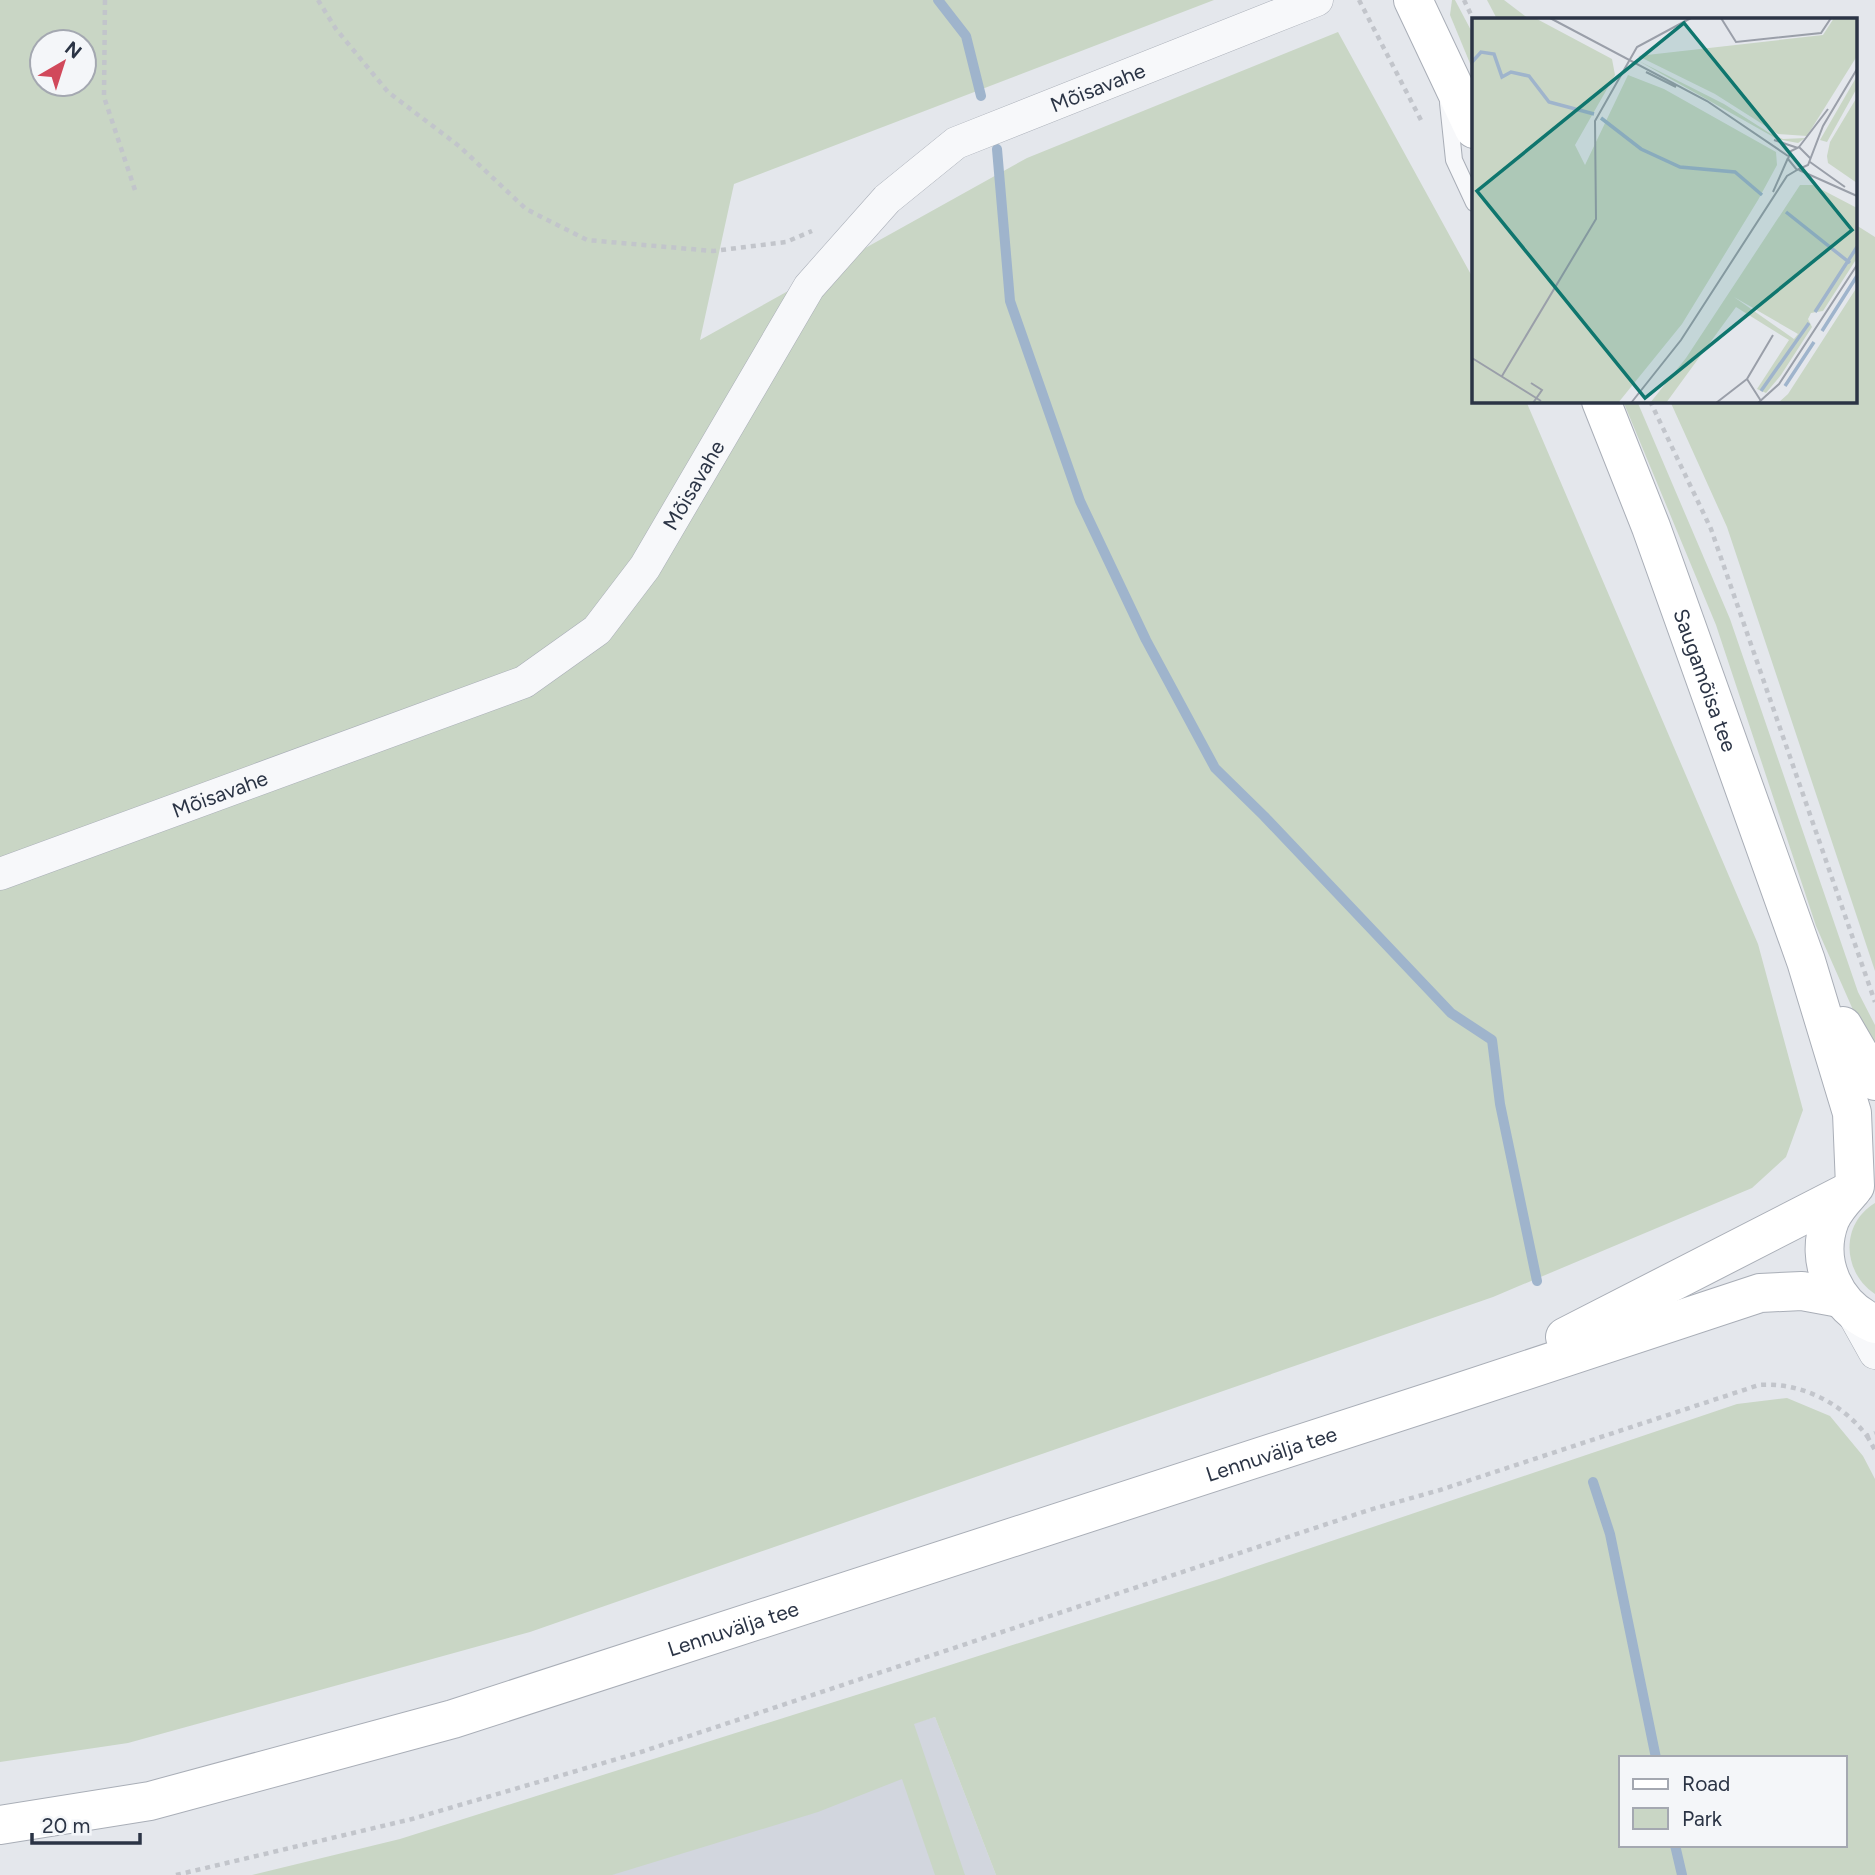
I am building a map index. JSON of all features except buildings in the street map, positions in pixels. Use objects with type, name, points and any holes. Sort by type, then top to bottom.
[{"type":"main road","points":[[1413,0],[1472,125]]},
{"type":"main road","name":"Saugamõisa tee","points":[[1601,402],[1651,527],[1806,961],[1852,1112],[1860,1185]]},
{"type":"main road","name":"Saugamõisa tee","points":[[1806,961],[1875,1081]]},
{"type":"main road","points":[[1855,1310],[1826,1268],[1825,1242],[1831,1218],[1860,1185]]},
{"type":"main road","name":"Lennuvälja tee","points":[[1454,1394],[1860,1185]]},
{"type":"main road","name":"Lennuvälja tee","points":[[0,1825],[150,1801],[453,1718],[1760,1293],[1802,1292],[1855,1310]]},
{"type":"street","name":"Mõisavahe","points":[[0,874],[524,682],[597,630],[645,567],[809,287],[887,199],[956,144],[1317,0]]},
{"type":"street","points":[[1855,1310],[1875,1353]]},
{"type":"lane","points":[[1443,62],[1454,160],[1472,199]]},
{"type":"path","points":[[105,0],[104,97],[135,190]]},
{"type":"path","points":[[318,0],[336,29],[388,92],[459,146],[526,209],[587,240],[713,251],[786,242],[824,226]]},
{"type":"path","points":[[1359,0],[1426,130]]},
{"type":"path","points":[[1464,0],[1473,18]]},
{"type":"path","points":[[1650,402],[1712,529],[1875,1002]]},
{"type":"path","points":[[176,1875],[412,1819],[641,1752],[1369,1510],[1440,1490],[1759,1385],[1794,1387],[1821,1397],[1856,1421],[1875,1450]]},
{"type":"path","points":[[1867,1436],[1875,1433]]},
{"type":"shaded area","points":[[935,1717],[996,1875],[389,1875]]},
{"type":"green space","points":[[0,0],[1214,0],[734,184],[700,340],[1027,158],[1338,32],[1472,276],[1472,402],[1526,402],[1758,944],[1803,1110],[1786,1157],[1752,1188],[1493,1297],[530,1632],[128,1743],[0,1762]]},
{"type":"green space","points":[[1452,0],[1455,0],[1472,32],[1472,68],[1450,15]]},
{"type":"green space","points":[[1487,0],[1504,0],[1528,18],[1496,18]]},
{"type":"green space","points":[[1857,226],[1875,237],[1875,971],[1727,527],[1670,402],[1857,402]]},
{"type":"green space","points":[[1623,402],[1637,402],[1730,619],[1858,992],[1875,1025],[1875,1054],[1869,1046],[1816,926],[1716,625]]},
{"type":"green space","points":[[1875,1203],[1875,1294],[1864,1285],[1856,1273],[1850,1248],[1856,1223]]},
{"type":"green space","points":[[1787,1398],[1830,1416],[1863,1456],[1875,1479],[1875,1875],[996,1875],[935,1717],[914,1724],[965,1875],[935,1875],[902,1779],[818,1812],[612,1875],[252,1875],[400,1839],[1219,1579],[1737,1404]]},
{"type":"waterway","points":[[938,0],[966,36],[981,96]]},
{"type":"waterway","points":[[997,149],[1010,301],[1080,501],[1146,640],[1215,768],[1451,1013],[1492,1040],[1500,1104],[1537,1281]]},
{"type":"waterway","points":[[1593,1482],[1610,1534],[1656,1756]]},
{"type":"waterway","points":[[1675,1847],[1682,1875]]}]
